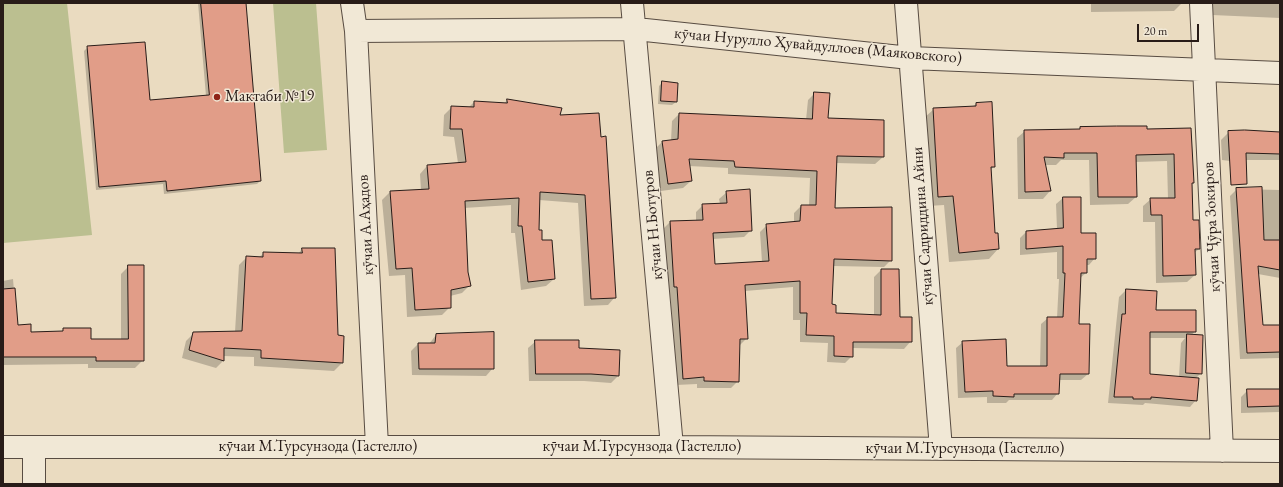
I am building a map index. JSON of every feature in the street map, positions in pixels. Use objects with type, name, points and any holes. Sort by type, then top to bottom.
[{"type":"street","name":"кӯчаи А.Аҳадов","points":[[352,3],[356,31],[377,446]]},
{"type":"street","name":"кӯчаи Н.Ботуров","points":[[632,3],[636,29],[672,447]]},
{"type":"street","name":"кӯчаи Садриддина Айни","points":[[906,3],[941,449]]},
{"type":"street","name":"кӯчаи Ҷӯра Зокиров","points":[[1201,3],[1222,451]]},
{"type":"street","name":"кӯчаи Нурулло Ҳувайдуллоев (Маяковского)","points":[[356,31],[636,29],[910,58],[1280,73]]},
{"type":"street","name":"кӯчаи М.Турсунзода (Гастелло)","points":[[3,447],[377,446],[1280,451]]},
{"type":"street","points":[[34,447],[34,484]]},
{"type":"green space","points":[[3,3],[67,3],[92,235],[3,243]]},
{"type":"green space","points":[[273,3],[316,3],[327,150],[284,153]]},
{"type":"building","name":"Мактаби №19","points":[[201,3],[246,3],[261,181],[167,191],[166,181],[99,187],[87,46],[145,42],[150,100],[209,95]]},
{"type":"building","points":[[662,81],[678,83],[677,102],[661,101]]},
{"type":"building","points":[[814,92],[830,93],[828,118],[884,120],[884,157],[837,156],[835,208],[892,207],[892,261],[834,259],[832,304],[836,305],[836,313],[881,315],[881,269],[899,269],[900,317],[912,317],[912,342],[853,342],[853,357],[834,356],[834,336],[806,335],[807,313],[800,313],[800,281],[745,285],[748,339],[740,339],[739,382],[704,381],[704,377],[683,379],[677,287],[674,287],[670,221],[703,220],[702,204],[727,203],[726,191],[750,189],[752,231],[713,233],[715,264],[769,261],[766,224],[800,221],[801,205],[816,205],[817,171],[735,167],[734,161],[689,159],[692,181],[668,184],[662,141],[678,139],[679,113],[812,119]]},
{"type":"building","points":[[507,99],[562,108],[560,115],[599,113],[601,137],[606,136],[616,298],[591,299],[585,195],[540,192],[539,230],[542,230],[542,240],[552,240],[555,279],[528,282],[522,226],[518,226],[519,198],[465,201],[468,272],[471,286],[451,290],[451,308],[415,310],[412,268],[396,269],[390,191],[429,189],[427,165],[466,162],[462,129],[450,129],[451,106],[474,107],[474,101],[507,103]]},
{"type":"building","points":[[992,102],[995,167],[991,167],[995,233],[998,233],[999,249],[959,253],[953,196],[938,197],[933,108],[976,106],[976,103]]},
{"type":"building","points":[[1147,126],[1147,129],[1191,128],[1194,183],[1192,183],[1193,220],[1199,220],[1200,249],[1195,249],[1196,275],[1163,276],[1162,215],[1151,215],[1150,198],[1175,198],[1174,154],[1136,155],[1137,197],[1098,197],[1097,153],[1064,153],[1064,158],[1044,157],[1051,191],[1025,192],[1024,130],[1080,129],[1080,127]]},
{"type":"building","points":[[1245,130],[1280,132],[1280,154],[1246,153],[1247,184],[1231,185],[1228,131]]},
{"type":"building","points":[[1262,187],[1264,240],[1280,240],[1280,270],[1258,266],[1263,325],[1280,325],[1280,352],[1247,353],[1236,188]]},
{"type":"building","points":[[1063,197],[1081,197],[1081,233],[1096,233],[1096,259],[1087,259],[1087,273],[1081,273],[1079,324],[1090,324],[1089,374],[1060,374],[1059,394],[1014,394],[1014,397],[993,396],[993,391],[965,392],[962,341],[1006,339],[1007,366],[1047,366],[1047,317],[1063,317],[1065,273],[1063,273],[1063,246],[1026,249],[1026,231],[1063,228]]},
{"type":"building","points":[[302,248],[335,248],[338,335],[344,336],[343,363],[261,358],[261,350],[224,348],[224,361],[189,350],[193,332],[242,331],[246,256],[263,257],[263,252],[302,253]]},
{"type":"building","points":[[128,265],[144,265],[144,361],[96,361],[96,357],[3,357],[3,289],[15,288],[18,325],[31,324],[31,332],[63,331],[63,328],[91,328],[91,339],[128,339]]},
{"type":"building","points":[[1126,289],[1157,291],[1156,310],[1196,310],[1196,332],[1150,332],[1150,374],[1199,378],[1197,401],[1151,397],[1151,399],[1133,399],[1133,397],[1114,397],[1122,314],[1125,314]]},
{"type":"building","points":[[494,332],[494,369],[419,369],[418,343],[435,343],[436,334]]},
{"type":"building","points":[[1187,334],[1203,335],[1202,374],[1186,373]]},
{"type":"building","points":[[535,340],[579,340],[579,348],[620,350],[619,376],[591,374],[536,374]]},
{"type":"building","points":[[1247,389],[1280,389],[1280,406],[1248,407]]},
{"type":"place","name":"Мактаби №19","points":[[217,97]]}]
